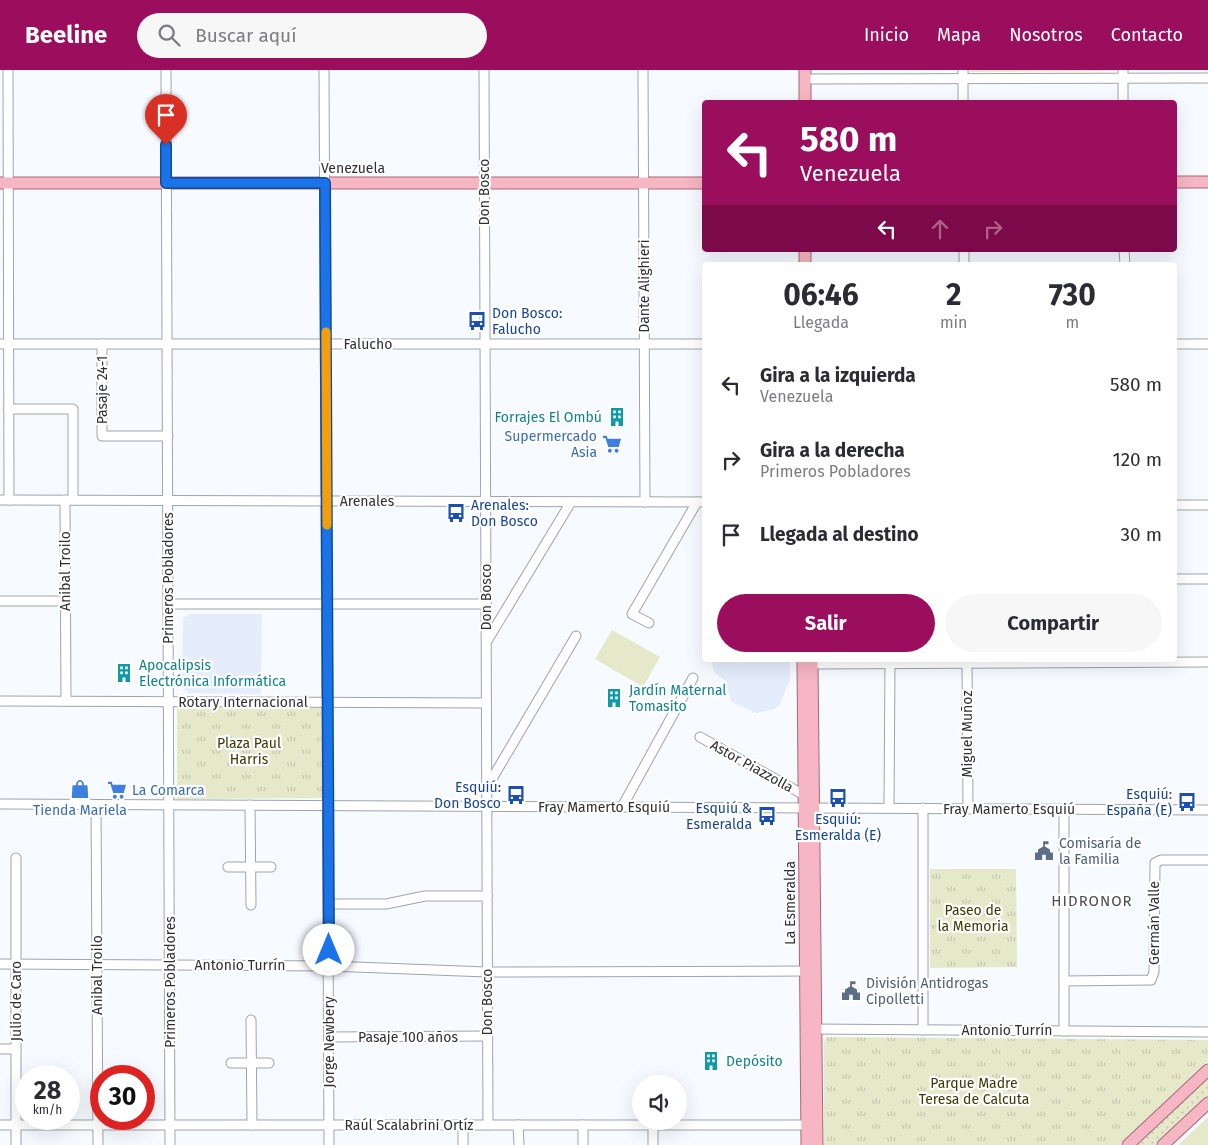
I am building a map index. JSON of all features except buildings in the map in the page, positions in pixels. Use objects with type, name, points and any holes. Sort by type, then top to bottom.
[{"type":"main road","points":[[805,74],[805,100]]},
{"type":"main road","points":[[1177,182],[1208,182]]},
{"type":"main road","name":"Venezuela","points":[[4,183],[702,183]]},
{"type":"main road","name":"La Esmeralda","points":[[809,662],[804,795],[809,807]]},
{"type":"main road","name":"La Esmeralda","points":[[807,1145],[812,1124],[809,662]]},
{"type":"main road","points":[[1128,1145],[1208,1070]]},
{"type":"main road","points":[[1163,1145],[1208,1103]]},
{"type":"main road","name":"La Esmeralda","points":[[812,1124],[818,1145]]},
{"type":"street","points":[[4,500],[9,409],[4,344],[4,183],[8,70]]},
{"type":"street","name":"Primeros Pobladores","points":[[166,70],[170,1145]]},
{"type":"street","name":"Jorge Newbery","points":[[324,70],[329,806],[329,1145]]},
{"type":"street","name":"Don Bosco","points":[[484,70],[488,1124]]},
{"type":"street","name":"Dante Alighieri","points":[[643,70],[645,502]]},
{"type":"street","points":[[805,74],[1123,74],[1208,78]]},
{"type":"street","points":[[963,74],[963,100]]},
{"type":"street","points":[[1123,74],[1123,100]]},
{"type":"street","name":"Falucho","points":[[4,344],[702,344]]},
{"type":"street","name":"Pasaje 24-1","points":[[102,344],[102,436],[168,436]]},
{"type":"street","points":[[1177,344],[1208,344]]},
{"type":"street","name":"Pasaje 24-1","points":[[9,409],[73,410],[69,500]]},
{"type":"street","name":"Arenales","points":[[4,500],[701,502]]},
{"type":"street","name":"Anibal Troilo","points":[[66,701],[65,601],[69,500]]},
{"type":"street","points":[[486,642],[571,502]]},
{"type":"street","points":[[649,623],[632,614],[701,502]]},
{"type":"street","points":[[1177,505],[1208,505]]},
{"type":"street","points":[[1177,579],[1208,579]]},
{"type":"street","points":[[0,601],[65,601]]},
{"type":"street","points":[[168,604],[486,604]]},
{"type":"street","points":[[486,789],[576,636]]},
{"type":"street","points":[[889,808],[890,662],[1208,662]]},
{"type":"street","name":"Miguel Muñoz","points":[[967,662],[968,809]]},
{"type":"street","points":[[622,807],[693,678]]},
{"type":"street","name":"Rotary Internacional","points":[[0,701],[486,703]]},
{"type":"street","name":"Astor Piazzolla","points":[[700,737],[804,795]]},
{"type":"street","name":"Fray Mamerto Esquiú","points":[[0,804],[1208,810]]},
{"type":"street","name":"Anibal Troilo","points":[[96,805],[98,1065]]},
{"type":"street","points":[[250,805],[251,905]]},
{"type":"street","points":[[923,808],[923,1030]]},
{"type":"street","points":[[1064,809],[1064,1031]]},
{"type":"street","name":"Julio de Caro","points":[[16,858],[16,1065]]},
{"type":"street","name":"Germán Valle","points":[[1064,981],[1151,980],[1154,972],[1155,864],[1161,860],[1208,860]]},
{"type":"street","points":[[228,867],[271,867]]},
{"type":"street","points":[[329,904],[386,904],[426,896],[486,896]]},
{"type":"street","name":"Antonio Turrín","points":[[0,964],[329,966],[487,972]]},
{"type":"street","points":[[487,972],[810,971]]},
{"type":"street","points":[[251,1020],[252,1124]]},
{"type":"street","name":"Antonio Turrín","points":[[811,1029],[1208,1032]]},
{"type":"street","name":"Pasaje 100 años","points":[[329,1037],[487,1036]]},
{"type":"street","points":[[0,1049],[16,1049]]},
{"type":"street","points":[[231,1063],[269,1063]]},
{"type":"street","name":"Raúl Scalabrini Ortíz","points":[[0,1124],[15,1124]]},
{"type":"street","name":"Raúl Scalabrini Ortíz","points":[[155,1124],[632,1124]]},
{"type":"street","points":[[463,1124],[463,1145]]},
{"type":"street","points":[[518,1124],[518,1145]]},
{"type":"street","points":[[583,1124],[584,1145]]},
{"type":"street","name":"Raúl Scalabrini Ortíz","points":[[687,1124],[812,1124]]},
{"type":"street","name":"Julio de Caro","points":[[16,1130],[16,1145]]},
{"type":"street","name":"Anibal Troilo","points":[[98,1130],[98,1145]]},
{"type":"street","points":[[653,1130],[653,1145]]},
{"type":"shaded area","points":[[189,614],[262,614],[261,694],[188,693],[182,687],[183,619]]},
{"type":"shaded area","points":[[790,662],[790,680],[780,704],[774,709],[757,713],[731,702],[726,681],[715,673],[712,663]]},
{"type":"green space","points":[[970,70],[1115,70],[1115,71],[970,72]]},
{"type":"green space","points":[[612,630],[660,657],[643,687],[595,659]]},
{"type":"green space","name":"Plaza Paul Harris","points":[[321,703],[322,798],[177,799],[177,704]]},
{"type":"green space","name":"Paseo de la Memoria","points":[[930,869],[1016,869],[1017,967],[930,968]]},
{"type":"green space","name":"Parque Madre Teresa de Calcuta","points":[[827,1037],[1208,1040],[1208,1062],[1120,1145],[824,1145],[824,1042]]},
{"type":"green space","points":[[1208,1078],[1208,1096],[1156,1145],[1137,1145]]},
{"type":"green space","points":[[1208,1117],[1208,1145],[1178,1145]]},
{"type":"slow traffic","points":[[326,332],[327,525]]},
{"type":"place","name":"Don Bosco: Falucho","points":[[477,321]]},
{"type":"place","name":"Forrajes El Ombú","points":[[617,417]]},
{"type":"place","name":"Supermercado Asia","points":[[612,444]]},
{"type":"place","name":"Arenales: Don Bosco","points":[[456,513]]},
{"type":"place","name":"Apocalipsis Electrónica Informática","points":[[124,673]]},
{"type":"place","name":"Jardín Maternal Tomasito","points":[[614,698]]},
{"type":"place","name":"Tienda Mariela","points":[[80,789]]},
{"type":"place","name":"La Comarca","points":[[117,790]]},
{"type":"place","name":"Esquiú: Don Bosco","points":[[516,795]]},
{"type":"place","name":"Esquiú: Esmeralda (E)","points":[[838,798]]},
{"type":"place","name":"Esquiú: España (E)","points":[[1187,802]]},
{"type":"place","name":"Esquiú & Esmeralda","points":[[767,816]]},
{"type":"place","name":"Comisaría de la Familia","points":[[1044,851]]},
{"type":"place","name":"División Antidrogas Cipolletti","points":[[851,991]]},
{"type":"place","name":"Depósito","points":[[711,1061]]},
{"type":"district","name":"HIDRONOR","points":[[1092,901]]},
{"type":"route","points":[[166,145],[166,183],[325,183],[329,950]]}]
